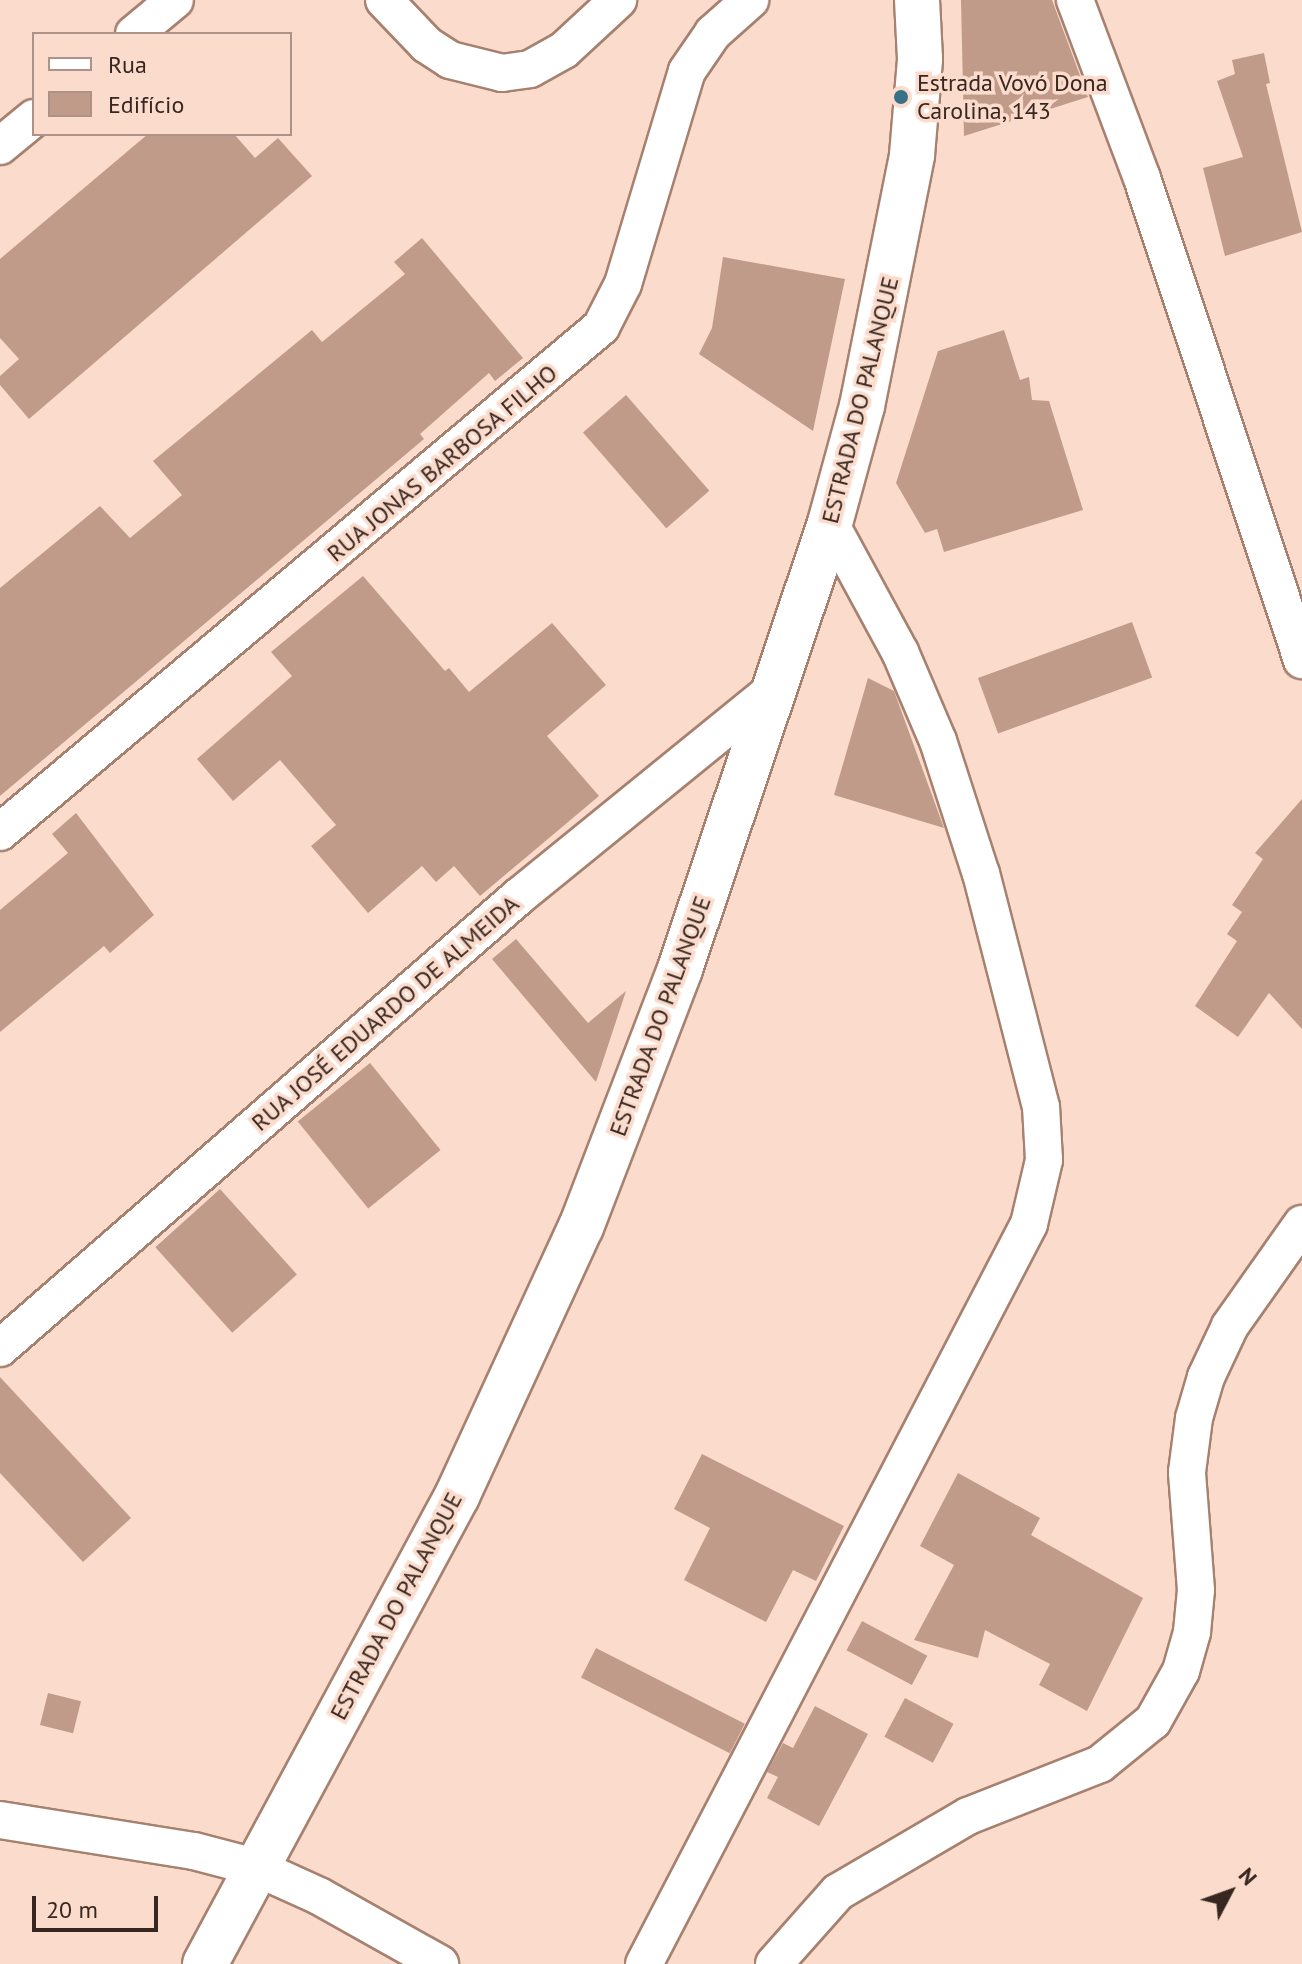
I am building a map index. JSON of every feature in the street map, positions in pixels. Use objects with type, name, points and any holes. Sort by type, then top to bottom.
[{"type":"street","points":[[136,32],[175,0]]},
{"type":"street","points":[[384,0],[427,45],[450,60],[502,73],[530,69],[564,50],[618,0]]},
{"type":"street","name":"RUA JONAS BARBOSA FILHO","points":[[0,832],[601,327],[623,284],[687,71],[696,52],[750,0]]},
{"type":"street","name":"ESTRADA DO PALANQUE","points":[[205,1964],[457,1496],[581,1227],[680,969],[830,523],[866,391],[907,184],[920,59],[917,0]]},
{"type":"street","points":[[1075,0],[1289,586],[1302,660]]},
{"type":"street","points":[[0,146],[32,120]]},
{"type":"street","points":[[644,1964],[1029,1224],[1044,1160],[1041,1107],[981,874],[938,741],[900,652],[830,523]]},
{"type":"street","name":"RUA JOSÉ EDUARDO DE ALMEIDA","points":[[0,1348],[518,897],[776,687]]},
{"type":"street","points":[[774,1964],[838,1892],[968,1816],[1100,1764],[1153,1721],[1181,1671],[1192,1632],[1196,1590],[1187,1472],[1194,1418],[1206,1377],[1230,1326],[1302,1224]]},
{"type":"street","points":[[0,1820],[194,1851],[255,1867],[440,1964]]},
{"type":"building","points":[[961,0],[1052,0],[1088,97],[964,136]]},
{"type":"building","points":[[1264,53],[1270,83],[1266,84],[1302,232],[1225,256],[1203,168],[1243,157],[1217,81],[1235,74],[1232,60]]},
{"type":"building","points":[[146,136],[236,136],[255,158],[278,138],[312,176],[29,419],[0,385],[0,376],[19,359],[0,338],[0,259]]},
{"type":"building","points":[[422,238],[523,358],[495,381],[489,373],[420,434],[424,439],[0,796],[0,588],[100,506],[130,538],[182,495],[153,461],[312,330],[322,342],[405,274],[394,262]]},
{"type":"building","points":[[723,257],[845,279],[813,431],[699,354],[712,328]]},
{"type":"building","points":[[1004,330],[1020,380],[1029,377],[1032,400],[1049,401],[1083,510],[944,552],[937,529],[925,533],[896,483],[938,351]]},
{"type":"building","points":[[626,395],[709,491],[666,528],[583,432]]},
{"type":"building","points":[[363,576],[445,671],[449,668],[469,692],[552,623],[606,685],[547,736],[599,796],[480,896],[454,866],[436,882],[422,866],[368,913],[311,846],[336,825],[280,760],[233,801],[197,759],[292,676],[271,652]]},
{"type":"building","points":[[1132,622],[1152,677],[998,734],[978,678]]},
{"type":"building","points":[[868,678],[894,691],[944,828],[834,795]]},
{"type":"building","points":[[1302,799],[1302,1029],[1269,993],[1238,1037],[1195,1006],[1237,941],[1227,934],[1242,912],[1232,905],[1263,859],[1255,853]]},
{"type":"building","points":[[76,813],[154,915],[110,953],[104,946],[0,1032],[0,910],[68,853],[52,834]]},
{"type":"building","points":[[516,939],[588,1023],[626,991],[596,1082],[492,959]]},
{"type":"building","points":[[370,1063],[440,1150],[368,1209],[298,1122]]},
{"type":"building","points":[[220,1189],[297,1274],[232,1333],[155,1247]]},
{"type":"building","points":[[0,1377],[131,1518],[83,1562],[0,1473]]},
{"type":"building","points":[[702,1454],[844,1526],[816,1581],[793,1570],[766,1622],[684,1580],[710,1528],[674,1509]]},
{"type":"building","points":[[958,1473],[1040,1518],[1031,1535],[1143,1598],[1087,1711],[1039,1685],[1050,1664],[985,1630],[978,1658],[914,1640],[954,1565],[920,1546]]},
{"type":"building","points":[[862,1621],[927,1656],[912,1685],[847,1650]]},
{"type":"building","points":[[596,1648],[745,1724],[730,1753],[581,1677]]},
{"type":"building","points":[[48,1693],[81,1701],[73,1733],[40,1725]]},
{"type":"building","points":[[905,1698],[954,1724],[933,1763],[884,1737]]},
{"type":"building","points":[[815,1706],[868,1734],[819,1826],[767,1798],[778,1777],[767,1772],[783,1743],[793,1748]]},
{"type":"place","name":"Estrada Vovó Dona Carolina, 143","points":[[901,97]]}]
